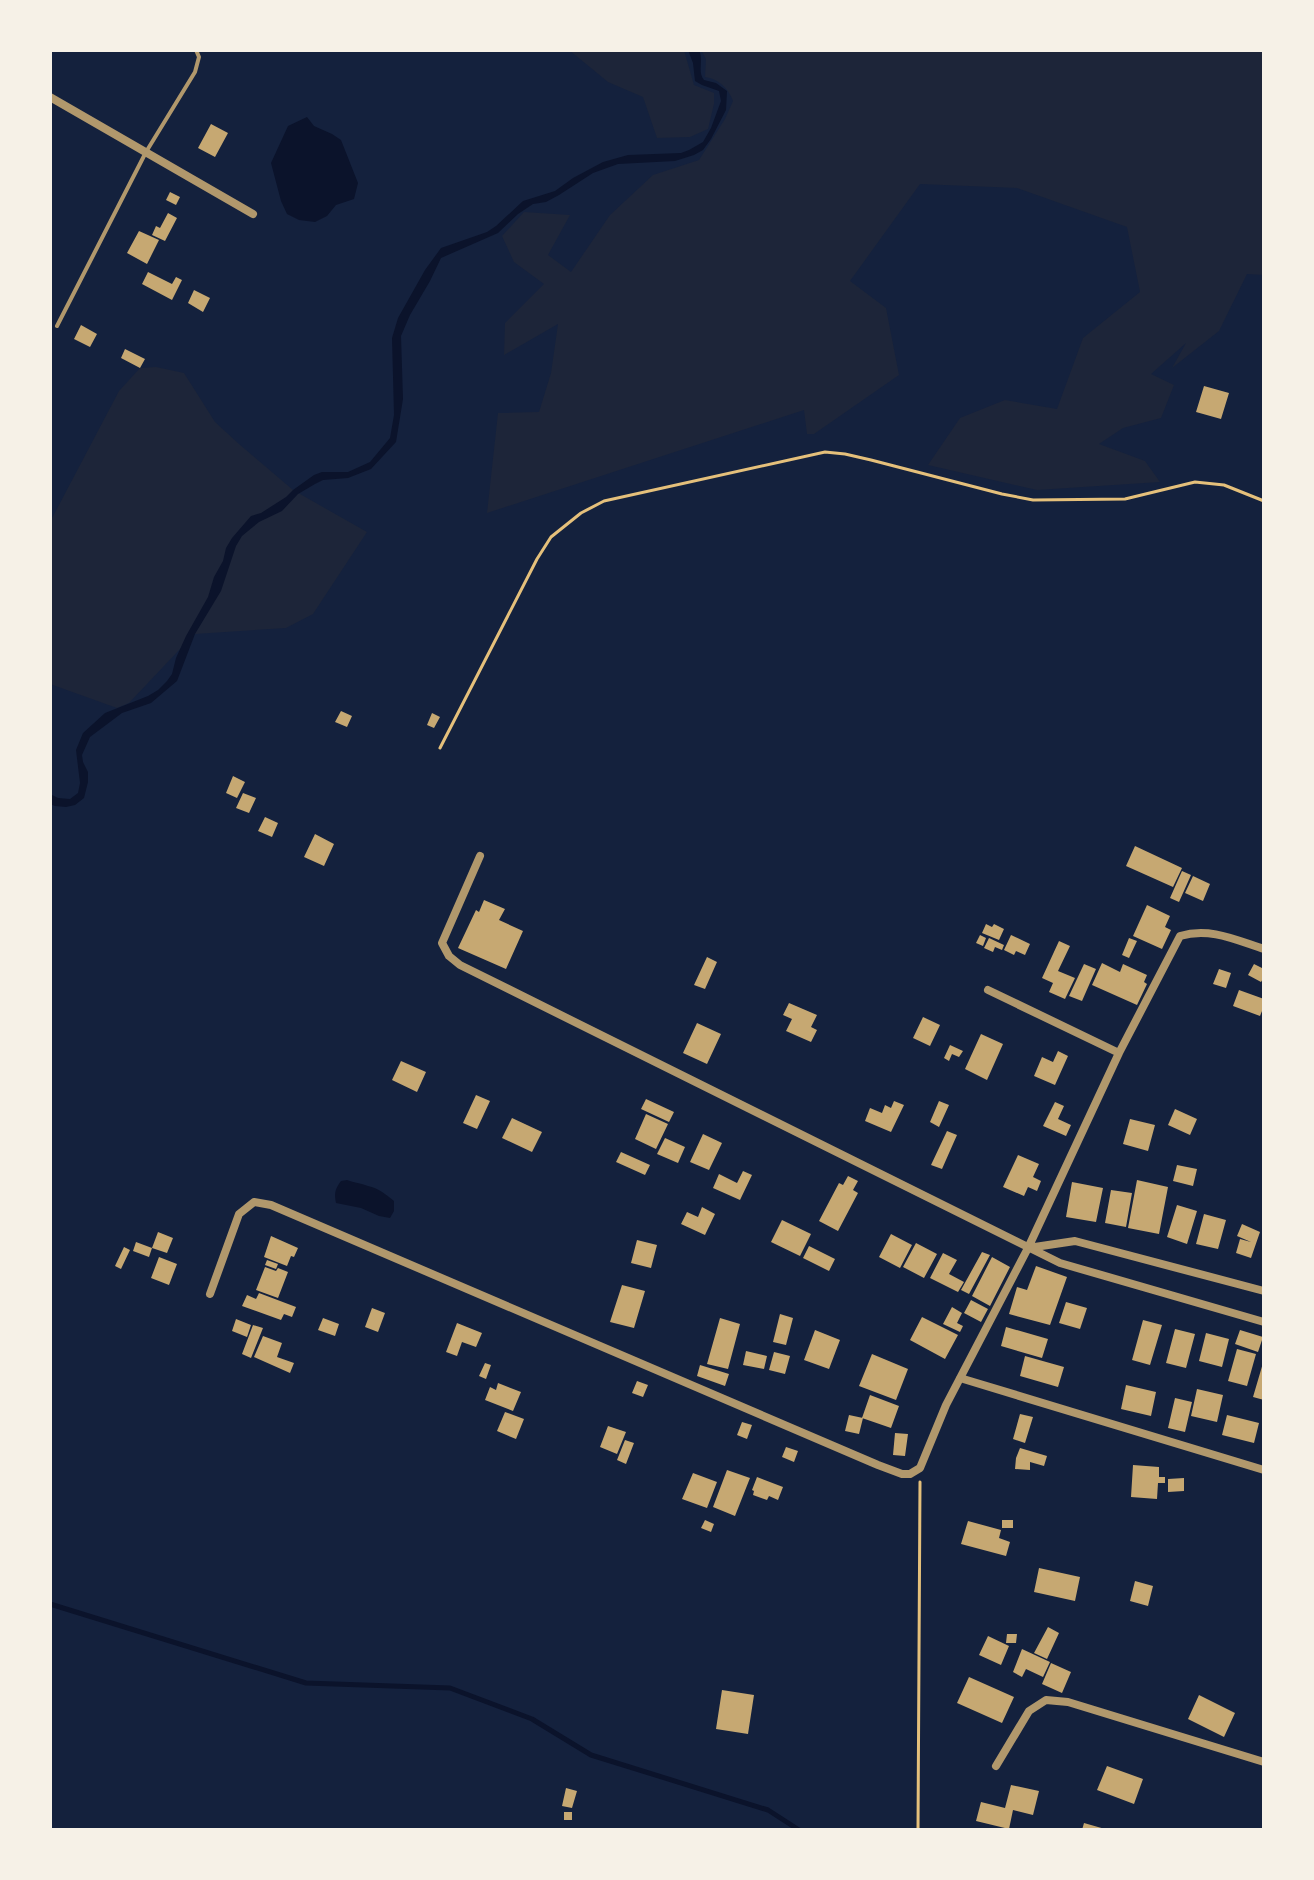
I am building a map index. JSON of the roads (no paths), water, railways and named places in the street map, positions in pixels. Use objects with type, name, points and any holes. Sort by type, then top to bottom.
[{"type":"street","points":[[50,97],[253,214]]},
{"type":"street","points":[[480,856],[442,943],[449,956],[460,965],[1065,1265],[1264,1322]]},
{"type":"street","points":[[210,1294],[239,1214],[254,1202],[271,1205],[878,1465],[910,1474],[920,1468],[946,1405],[1028,1248],[1119,1053],[1180,936],[1211,932],[1264,949]]},
{"type":"street","points":[[988,990],[1119,1053]]},
{"type":"street","points":[[1028,1248],[1075,1241],[1264,1291]]},
{"type":"street","points":[[960,1378],[1264,1470]]},
{"type":"street","points":[[996,1766],[1029,1711],[1046,1700],[1068,1702],[1264,1762]]},
{"type":"lane","points":[[57,326],[146,152],[195,72],[199,57],[196,50]]},
{"type":"waterway","points":[[50,1604],[306,1683],[450,1688],[532,1719],[591,1755],[768,1810],[799,1830]]}]
